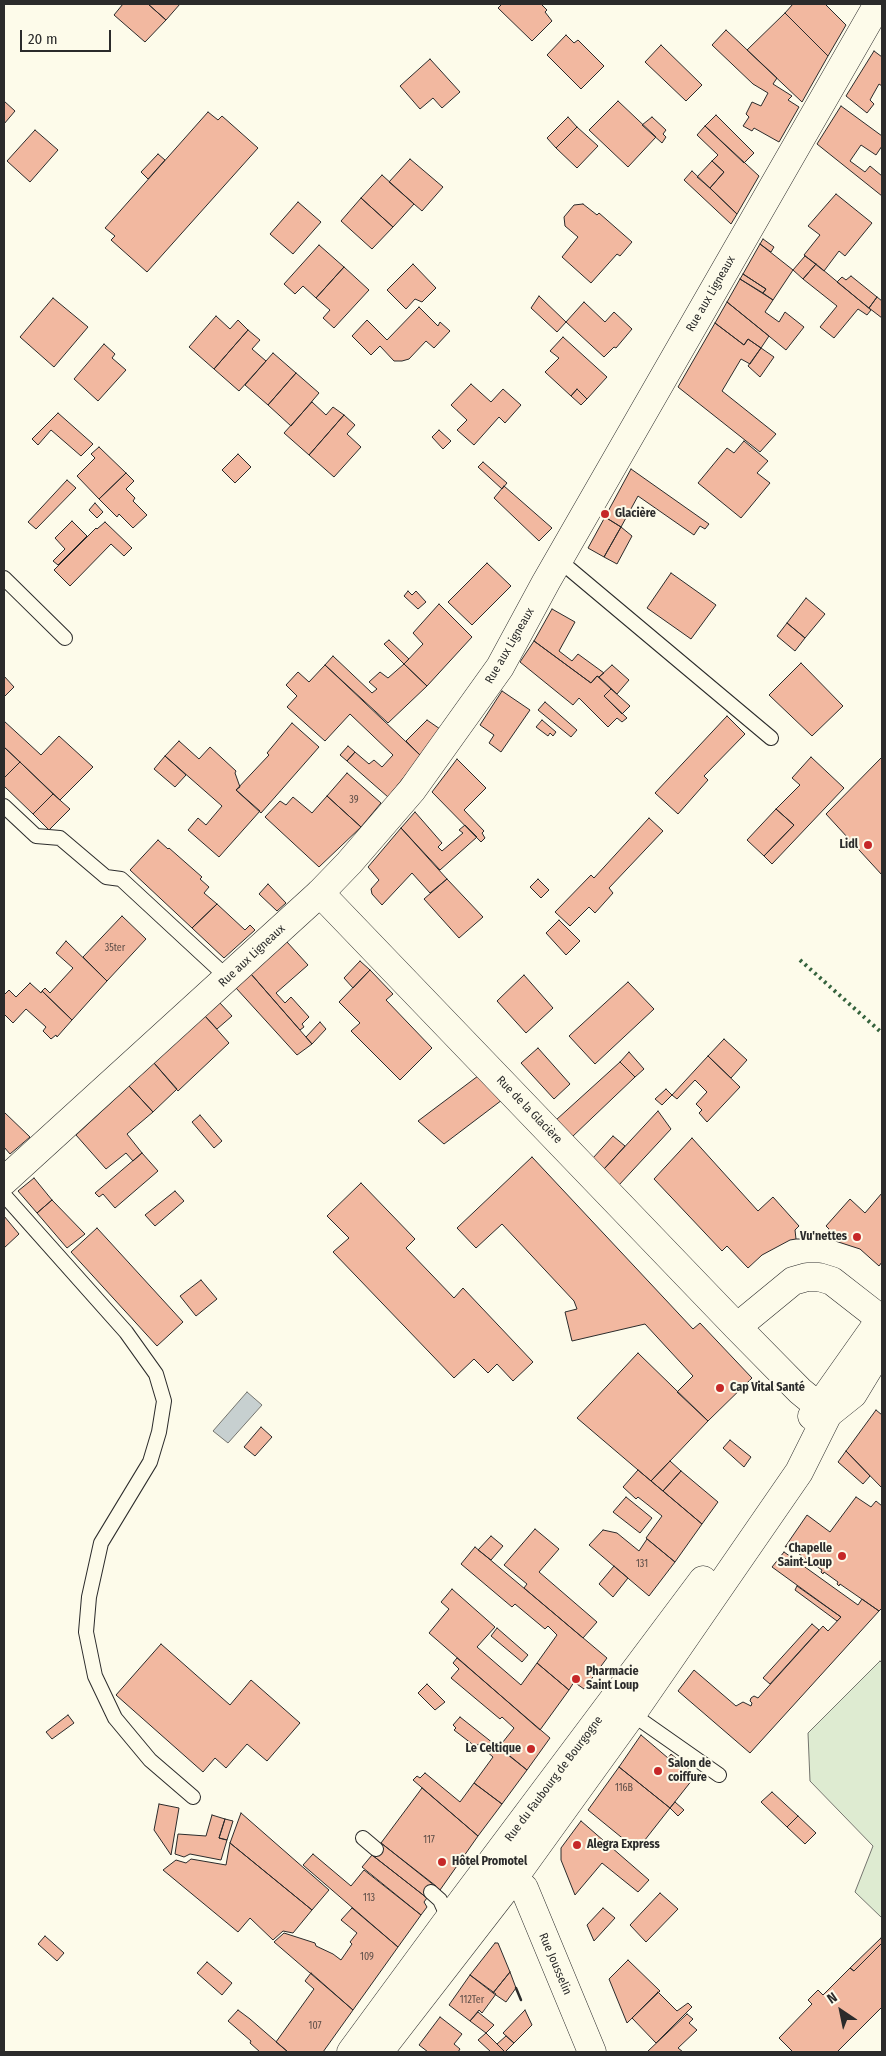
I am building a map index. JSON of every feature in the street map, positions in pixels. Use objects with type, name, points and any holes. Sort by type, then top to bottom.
[{"type":"street","name":"Rue aux Ligneaux","points":[[7,1171],[228,978],[320,893],[350,863],[412,790],[500,667],[878,4]]},
{"type":"street","name":"Rue de la Glacière","points":[[320,893],[737,1327],[800,1391],[823,1410]]},
{"type":"street","points":[[737,1327],[793,1281],[807,1277],[832,1280],[882,1319]]},
{"type":"street","name":"Rue du Faubourg de Bourgogne","points":[[513,1879],[517,1852],[523,1840],[713,1578],[758,1506],[882,1319]]},
{"type":"street","name":"Rue du Faubourg de Bourgogne","points":[[379,2052],[513,1879],[632,1714],[799,1472],[823,1410],[853,1394],[882,1346]]},
{"type":"street","name":"Rue du Faubourg de Bourgogne","points":[[351,2052],[758,1506]]},
{"type":"street","name":"Rue Jousselin","points":[[513,1879],[524,1888],[592,2052]]},
{"type":"lane","points":[[560,560],[770,738]]},
{"type":"lane","points":[[4,578],[65,638]]},
{"type":"lane","points":[[4,806],[36,836],[60,838],[106,877],[120,879],[228,978]]},
{"type":"lane","points":[[4,1195],[126,1332],[156,1374],[164,1401],[159,1432],[150,1462],[101,1543],[89,1597],[86,1632],[95,1676],[115,1718],[150,1760],[193,1797]]},
{"type":"lane","points":[[632,1714],[719,1775]]},
{"type":"lane","points":[[363,1838],[376,1849]]},
{"type":"lane","points":[[431,1892],[440,1900],[445,1911],[451,1916],[455,1929],[437,1952],[438,1976]]},
{"type":"green space","points":[[880,1661],[882,1663],[882,1918],[855,1892],[873,1846],[810,1781],[808,1733]]},
{"type":"shaded area","points":[[247,1392],[262,1405],[228,1443],[213,1431]]},
{"type":"building","points":[[123,4],[148,4],[166,20],[145,42],[114,15]]},
{"type":"building","points":[[148,4],[180,4],[166,20]]},
{"type":"building","points":[[502,4],[541,4],[547,10],[545,12],[552,21],[532,41],[498,8]]},
{"type":"building","points":[[793,4],[825,4],[846,25],[828,56],[785,13]]},
{"type":"building","points":[[785,13],[828,56],[802,102],[747,50]]},
{"type":"building","points":[[726,30],[777,78],[773,84],[792,96],[788,100],[799,107],[779,142],[754,128],[752,131],[743,126],[749,117],[746,114],[752,102],[761,106],[768,93],[753,84],[712,45]]},
{"type":"building","points":[[566,35],[574,43],[578,40],[604,66],[581,89],[547,55]]},
{"type":"building","points":[[661,45],[702,85],[686,101],[645,62]]},
{"type":"building","points":[[874,51],[882,57],[882,86],[879,84],[870,100],[874,104],[867,113],[846,96]]},
{"type":"building","points":[[430,59],[460,92],[442,108],[433,98],[420,109],[400,86]]},
{"type":"building","points":[[4,101],[15,111],[4,124]]},
{"type":"building","points":[[618,101],[656,137],[628,167],[589,130]]},
{"type":"building","points":[[841,106],[882,136],[882,146],[876,155],[861,145],[850,161],[865,172],[870,166],[882,176],[882,196],[817,144]]},
{"type":"building","points":[[208,112],[218,120],[222,116],[258,148],[147,272],[111,240],[115,236],[105,228]]},
{"type":"building","points":[[716,115],[754,153],[744,163],[705,126]]},
{"type":"building","points":[[568,117],[577,127],[556,148],[547,138]]},
{"type":"building","points":[[652,117],[666,130],[663,134],[666,137],[662,143],[642,125]]},
{"type":"building","points":[[705,126],[759,176],[737,214],[710,188],[724,172],[712,161],[718,155],[697,135]]},
{"type":"building","points":[[577,127],[598,146],[577,168],[556,148]]},
{"type":"building","points":[[35,130],[58,150],[30,182],[7,161]]},
{"type":"building","points":[[158,154],[165,160],[148,179],[141,172]]},
{"type":"building","points":[[410,159],[443,187],[422,211],[389,182]]},
{"type":"building","points":[[712,161],[724,172],[710,188],[697,177]]},
{"type":"building","points":[[692,171],[737,214],[731,224],[684,180]]},
{"type":"building","points":[[382,175],[414,204],[393,227],[361,198]]},
{"type":"building","points":[[836,194],[872,223],[845,256],[839,251],[824,271],[804,255],[820,235],[808,226]]},
{"type":"building","points":[[361,198],[393,227],[372,249],[341,221]]},
{"type":"building","points":[[298,202],[321,222],[293,254],[270,234]]},
{"type":"building","points":[[583,204],[597,215],[599,213],[632,242],[620,256],[617,254],[591,283],[562,257],[578,237],[565,226],[564,217],[574,205]]},
{"type":"building","points":[[763,239],[774,247],[771,252],[760,244]]},
{"type":"building","points":[[760,244],[793,270],[773,300],[763,293],[766,289],[743,274]]},
{"type":"building","points":[[319,245],[344,267],[316,298],[303,286],[295,294],[284,284]]},
{"type":"building","points":[[805,256],[816,264],[803,279],[793,270]]},
{"type":"building","points":[[413,264],[436,288],[422,302],[415,299],[406,309],[387,290]]},
{"type":"building","points":[[816,264],[871,310],[867,315],[858,309],[834,338],[820,327],[837,306],[803,279]]},
{"type":"building","points":[[344,267],[369,290],[334,328],[323,318],[330,310],[316,298]]},
{"type":"building","points":[[743,274],[766,289],[763,293],[740,279]]},
{"type":"building","points":[[851,276],[877,297],[869,308],[837,282],[842,277],[846,280]]},
{"type":"building","points":[[740,279],[773,300],[765,312],[779,322],[785,312],[804,327],[786,350],[727,302]]},
{"type":"building","points":[[539,296],[566,322],[557,332],[531,308]]},
{"type":"building","points":[[877,297],[882,301],[882,318],[869,308]]},
{"type":"building","points":[[53,298],[88,327],[54,367],[20,337]]},
{"type":"building","points":[[584,302],[605,322],[614,312],[632,329],[616,348],[614,347],[604,357],[566,322]]},
{"type":"building","points":[[727,302],[769,336],[761,348],[748,339],[744,345],[715,323]]},
{"type":"building","points":[[419,307],[438,326],[440,322],[450,331],[434,348],[426,341],[409,359],[394,361],[380,346],[371,355],[352,336],[367,320],[387,340]]},
{"type":"building","points":[[216,316],[230,329],[238,320],[248,330],[214,369],[189,347]]},
{"type":"building","points":[[715,323],[744,345],[748,339],[761,348],[750,364],[741,359],[722,391],[776,434],[760,452],[678,387]]},
{"type":"building","points":[[248,330],[260,340],[252,349],[266,361],[239,391],[214,369]]},
{"type":"building","points":[[563,337],[607,377],[587,399],[577,389],[571,396],[545,372],[559,358],[550,351]]},
{"type":"building","points":[[104,344],[115,354],[112,358],[126,370],[98,401],[74,379]]},
{"type":"building","points":[[761,348],[774,357],[760,377],[748,366]]},
{"type":"building","points":[[273,353],[296,373],[268,405],[245,385]]},
{"type":"building","points":[[296,373],[319,393],[291,426],[268,405]]},
{"type":"building","points":[[471,384],[491,402],[503,389],[521,405],[505,423],[499,417],[474,445],[457,430],[467,420],[451,405]]},
{"type":"building","points":[[577,389],[587,399],[581,405],[571,396]]},
{"type":"building","points":[[312,402],[326,415],[333,407],[344,415],[309,455],[284,433]]},
{"type":"building","points":[[58,413],[93,444],[81,456],[51,430],[38,445],[32,439]]},
{"type":"building","points":[[344,415],[355,425],[347,434],[361,447],[334,477],[309,455]]},
{"type":"building","points":[[439,430],[451,441],[443,449],[432,437]]},
{"type":"building","points":[[744,441],[768,461],[757,473],[770,483],[741,518],[698,483],[727,448],[734,453]]},
{"type":"building","points":[[99,447],[126,473],[99,499],[77,476],[95,458],[91,454]]},
{"type":"building","points":[[238,454],[251,467],[235,483],[222,470]]},
{"type":"building","points":[[483,462],[507,483],[502,489],[478,467]]},
{"type":"building","points":[[631,469],[709,524],[705,529],[700,526],[694,535],[638,496],[621,527],[605,517]]},
{"type":"building","points":[[126,473],[134,481],[126,489],[135,498],[133,501],[147,515],[133,528],[119,514],[117,517],[99,499]]},
{"type":"building","points":[[67,480],[76,488],[36,529],[28,522]]},
{"type":"building","points":[[504,486],[552,528],[539,541],[494,498]]},
{"type":"building","points":[[95,503],[103,512],[97,518],[89,510]]},
{"type":"building","points":[[605,517],[621,527],[604,557],[588,548]]},
{"type":"building","points":[[72,521],[87,536],[58,565],[53,561],[65,549],[55,538]]},
{"type":"building","points":[[105,522],[132,548],[124,556],[111,544],[70,586],[54,570],[96,528]]},
{"type":"building","points":[[621,527],[632,536],[617,564],[604,557]]},
{"type":"building","points":[[487,563],[511,586],[472,625],[448,602]]},
{"type":"building","points":[[671,573],[716,605],[691,639],[647,608]]},
{"type":"building","points":[[408,591],[412,595],[416,591],[426,602],[418,609],[404,596]]},
{"type":"building","points":[[806,598],[825,614],[805,638],[787,623]]},
{"type":"building","points":[[439,604],[472,637],[427,686],[404,664],[423,644],[413,633]]},
{"type":"building","points":[[552,609],[575,622],[559,651],[572,661],[578,654],[604,673],[599,677],[597,676],[591,683],[534,641]]},
{"type":"building","points":[[787,623],[805,638],[795,651],[777,636]]},
{"type":"building","points":[[389,640],[409,659],[404,664],[384,644]]},
{"type":"building","points":[[534,641],[591,683],[597,676],[611,689],[604,696],[627,718],[622,722],[617,718],[608,727],[579,698],[573,705],[520,662]]},
{"type":"building","points":[[333,656],[372,693],[377,689],[369,682],[380,672],[388,678],[404,664],[427,686],[388,723],[325,665]]},
{"type":"building","points":[[801,663],[843,706],[812,736],[769,695]]},
{"type":"building","points":[[325,665],[421,756],[388,797],[347,761],[355,752],[369,764],[374,760],[382,767],[393,755],[350,714],[325,741],[287,707],[297,696],[286,685],[298,672],[309,682]]},
{"type":"building","points":[[612,665],[629,680],[617,694],[599,677]]},
{"type":"building","points":[[4,676],[14,687],[4,697]]},
{"type":"building","points":[[611,689],[630,706],[622,714],[604,696]]},
{"type":"building","points":[[502,691],[530,710],[501,752],[489,743],[494,735],[480,725]]},
{"type":"building","points":[[545,702],[577,730],[571,737],[538,710]]},
{"type":"building","points":[[727,716],[745,734],[704,776],[708,780],[678,814],[655,793]]},
{"type":"building","points":[[427,720],[440,729],[421,756],[406,741]]},
{"type":"building","points":[[542,720],[556,732],[553,736],[550,733],[548,736],[536,727]]},
{"type":"building","points":[[4,721],[41,755],[59,736],[93,767],[60,800],[4,747]]},
{"type":"building","points":[[292,723],[319,747],[261,813],[236,790],[269,755],[267,753]]},
{"type":"building","points":[[179,741],[199,759],[210,747],[236,771],[240,787],[236,790],[260,811],[219,857],[188,830],[198,818],[206,825],[222,806],[165,756]]},
{"type":"building","points":[[348,746],[355,752],[347,761],[340,755]]},
{"type":"building","points":[[4,747],[20,762],[4,778]]},
{"type":"building","points":[[165,756],[186,775],[175,787],[154,769]]},
{"type":"building","points":[[811,757],[844,788],[772,864],[764,856],[794,825],[776,809],[800,785],[792,778]]},
{"type":"building","name":"Lidl","points":[[882,757],[882,875],[826,814]]},
{"type":"building","points":[[457,759],[486,788],[464,810],[484,831],[482,833],[485,838],[481,842],[432,792]]},
{"type":"building","points":[[20,762],[53,794],[33,814],[4,786],[4,778]]},
{"type":"building","points":[[347,773],[381,803],[361,827],[327,796]]},
{"type":"building","points":[[53,794],[70,809],[49,830],[33,814]]},
{"type":"building","points":[[327,796],[361,827],[319,867],[265,817],[280,801],[286,805],[293,797],[312,813]]},
{"type":"building","points":[[776,809],[794,825],[764,856],[747,840]]},
{"type":"building","points":[[415,812],[442,843],[438,847],[442,851],[463,833],[459,830],[465,825],[477,837],[440,870],[401,828]]},
{"type":"building","points":[[649,818],[663,831],[609,888],[613,893],[595,913],[589,907],[570,926],[555,912],[591,875],[594,878]]},
{"type":"building","points":[[401,828],[447,879],[430,893],[412,873],[382,905],[372,894],[371,889],[379,880],[368,867]]},
{"type":"building","points":[[158,840],[202,877],[200,879],[209,887],[204,893],[217,904],[192,928],[130,870]]},
{"type":"building","points":[[447,879],[483,917],[459,938],[424,899]]},
{"type":"building","points":[[538,879],[549,890],[541,898],[530,887]]},
{"type":"building","points":[[268,884],[286,903],[277,911],[259,894]]},
{"type":"building","points":[[217,904],[245,930],[250,925],[255,930],[224,958],[192,928]]},
{"type":"building","points":[[122,916],[146,939],[107,981],[83,957]]},
{"type":"building","points":[[559,920],[580,941],[566,955],[546,933]]},
{"type":"building","points":[[66,941],[107,981],[72,1020],[42,991],[45,988],[50,993],[73,968],[56,953]]},
{"type":"building","points":[[287,942],[308,965],[276,993],[285,1003],[291,997],[309,1017],[302,1024],[304,1027],[300,1030],[251,974]]},
{"type":"building","points":[[360,961],[370,970],[353,988],[344,978]]},
{"type":"building","points":[[370,970],[393,994],[386,1000],[432,1048],[400,1080],[351,1031],[360,1023],[339,1002]]},
{"type":"building","points":[[251,974],[312,1044],[297,1055],[236,988]]},
{"type":"building","points":[[524,975],[553,1008],[526,1033],[497,1001]]},
{"type":"building","points":[[628,982],[654,1009],[595,1064],[569,1036]]},
{"type":"building","points":[[30,983],[41,993],[42,991],[72,1020],[57,1037],[56,1035],[51,1039],[43,1031],[46,1027],[26,1009],[13,1023],[4,1014],[4,995],[9,990],[16,997]]},
{"type":"building","points":[[220,1003],[232,1016],[217,1029],[205,1016]]},
{"type":"building","points":[[205,1016],[229,1043],[178,1091],[154,1063]]},
{"type":"building","points":[[320,1022],[326,1029],[312,1044],[306,1037]]},
{"type":"building","points":[[724,1039],[747,1060],[731,1078],[708,1056]]},
{"type":"building","points":[[538,1048],[570,1084],[554,1099],[521,1063]]},
{"type":"building","points":[[629,1052],[644,1069],[635,1077],[620,1062]]},
{"type":"building","points":[[708,1056],[740,1087],[707,1122],[699,1113],[702,1110],[696,1104],[707,1092],[695,1080],[677,1099],[672,1095]]},
{"type":"building","points":[[620,1062],[635,1077],[572,1137],[556,1120]]},
{"type":"building","points":[[154,1063],[177,1089],[153,1112],[129,1086]]},
{"type":"building","points":[[478,1076],[502,1100],[444,1144],[418,1121]]},
{"type":"building","points":[[129,1086],[153,1112],[127,1134],[142,1153],[133,1161],[126,1153],[106,1169],[76,1135]]},
{"type":"building","points":[[666,1089],[672,1095],[662,1105],[655,1099]]},
{"type":"building","points":[[658,1111],[671,1129],[619,1185],[604,1169]]},
{"type":"building","points":[[4,1112],[30,1137],[10,1154],[4,1147]]},
{"type":"building","points":[[200,1115],[222,1141],[214,1148],[192,1122]]},
{"type":"building","points":[[613,1136],[625,1146],[604,1169],[593,1158]]},
{"type":"building","points":[[692,1138],[758,1211],[773,1197],[799,1226],[795,1230],[796,1239],[790,1240],[762,1255],[748,1268],[727,1246],[722,1251],[654,1179]]},
{"type":"building","points":[[142,1153],[158,1171],[115,1208],[103,1194],[99,1197],[95,1193]]},
{"type":"building","points":[[532,1157],[693,1329],[700,1323],[752,1378],[708,1421],[677,1392],[693,1376],[645,1324],[572,1341],[565,1312],[577,1309],[574,1301],[502,1224],[476,1248],[457,1228]]},
{"type":"building","points":[[34,1178],[52,1200],[37,1213],[18,1191]]},
{"type":"building","points":[[361,1183],[415,1239],[406,1248],[454,1298],[463,1288],[533,1362],[513,1381],[497,1364],[488,1373],[474,1359],[454,1378],[333,1252],[349,1238],[327,1216]]},
{"type":"building","points":[[175,1191],[184,1201],[155,1226],[145,1215]]},
{"type":"building","points":[[882,1193],[882,1262],[879,1266],[860,1249],[829,1239],[829,1229],[826,1226],[850,1199],[865,1213]]},
{"type":"building","points":[[52,1200],[85,1234],[67,1248],[37,1213]]},
{"type":"building","points":[[4,1216],[19,1234],[4,1248]]},
{"type":"building","points":[[97,1228],[183,1322],[157,1346],[71,1252]]},
{"type":"building","points":[[201,1280],[217,1299],[196,1316],[180,1296]]},
{"type":"building","points":[[638,1353],[708,1421],[651,1481],[577,1418]]},
{"type":"building","points":[[876,1410],[882,1415],[882,1488],[846,1451]]},
{"type":"building","points":[[261,1427],[272,1437],[255,1456],[244,1447]]},
{"type":"building","points":[[730,1440],[751,1457],[744,1467],[723,1448]]},
{"type":"building","points":[[846,1451],[870,1476],[863,1484],[838,1462]]},
{"type":"building","points":[[670,1461],[681,1471],[663,1491],[651,1481]]},
{"type":"building","points":[[638,1470],[702,1524],[675,1562],[646,1538],[662,1516],[638,1497],[636,1499],[623,1487]]},
{"type":"building","points":[[681,1471],[718,1502],[702,1524],[663,1491]]},
{"type":"building","points":[[626,1497],[652,1518],[640,1533],[613,1512]]},
{"type":"building","name":"Chapelle Saint-Loup","points":[[856,1497],[871,1507],[876,1501],[882,1506],[882,1608],[879,1611],[840,1584],[839,1586],[838,1582],[824,1572],[823,1574],[822,1570],[809,1561],[808,1563],[807,1560],[794,1550],[793,1552],[789,1546],[785,1547],[807,1515],[830,1532]]},
{"type":"building","points":[[535,1529],[559,1549],[539,1572],[597,1622],[583,1638],[524,1588],[527,1584],[504,1565]]},
{"type":"building","points":[[603,1530],[617,1533],[639,1551],[647,1539],[675,1562],[649,1596],[589,1545]]},
{"type":"building","points":[[491,1536],[503,1546],[491,1560],[478,1550]]},
{"type":"building","points":[[475,1547],[607,1658],[584,1689],[574,1682],[569,1690],[537,1663],[557,1635],[548,1626],[545,1629],[515,1604],[512,1607],[461,1564]]},
{"type":"building","points":[[784,1552],[858,1605],[862,1599],[879,1611],[750,1753],[678,1691],[694,1670],[736,1706],[743,1702],[751,1706],[751,1698],[754,1696],[758,1698],[823,1626],[828,1631],[841,1617],[772,1567]]},
{"type":"building","points":[[614,1566],[628,1578],[613,1597],[599,1584]]},
{"type":"building","points":[[797,1586],[841,1617],[837,1621],[795,1590]]},
{"type":"building","points":[[452,1589],[495,1627],[477,1647],[521,1685],[537,1663],[569,1690],[540,1730],[429,1633],[449,1609],[441,1602]]},
{"type":"building","points":[[812,1624],[819,1630],[770,1684],[763,1678]]},
{"type":"building","points":[[497,1628],[528,1655],[522,1662],[491,1636]]},
{"type":"building","points":[[161,1644],[230,1705],[251,1680],[300,1723],[267,1761],[247,1744],[226,1768],[215,1758],[203,1772],[116,1695]]},
{"type":"building","points":[[457,1658],[550,1738],[527,1770],[499,1747],[514,1728],[502,1717],[500,1719],[451,1678],[459,1669],[453,1663]]},
{"type":"building","points":[[427,1684],[445,1702],[435,1710],[418,1693]]},
{"type":"building","points":[[68,1715],[74,1723],[52,1739],[46,1732]]},
{"type":"building","points":[[460,1717],[527,1770],[502,1804],[474,1783],[493,1757],[478,1744],[476,1747],[454,1730],[456,1728],[453,1725]]},
{"type":"building","name":"Salon de coiffure","points":[[641,1735],[668,1758],[671,1754],[696,1775],[670,1808],[619,1767]]},
{"type":"building","points":[[619,1767],[670,1808],[637,1850],[588,1810]]},
{"type":"building","points":[[425,1773],[460,1802],[474,1783],[502,1804],[478,1836],[413,1780],[417,1776],[420,1778]]},
{"type":"building","points":[[422,1788],[478,1836],[440,1890],[381,1843]]},
{"type":"building","points":[[772,1792],[798,1816],[787,1827],[761,1802]]},
{"type":"building","points":[[675,1802],[684,1810],[678,1816],[670,1808]]},
{"type":"building","points":[[159,1804],[179,1808],[171,1855],[154,1830]]},
{"type":"building","points":[[241,1813],[329,1890],[312,1910],[230,1843]]},
{"type":"building","points":[[212,1815],[225,1819],[219,1838],[227,1840],[221,1860],[190,1854],[184,1857],[175,1854],[178,1834],[206,1836]]},
{"type":"building","points":[[798,1816],[816,1833],[805,1844],[787,1827]]},
{"type":"building","points":[[225,1819],[233,1821],[227,1840],[219,1838]]},
{"type":"building","points":[[581,1821],[649,1880],[638,1892],[602,1863],[575,1895],[561,1860],[561,1848]]},
{"type":"building","points":[[230,1843],[312,1910],[293,1933],[283,1931],[273,1940],[250,1918],[238,1932],[163,1870],[176,1860],[186,1863],[191,1859],[226,1865]]},
{"type":"building","points":[[381,1843],[436,1886],[427,1898],[372,1855]]},
{"type":"building","points":[[313,1854],[351,1886],[364,1870],[421,1915],[398,1947],[303,1865]]},
{"type":"building","points":[[372,1855],[427,1898],[424,1902],[427,1907],[421,1915],[362,1867]]},
{"type":"building","points":[[660,1893],[678,1909],[646,1942],[630,1925]]},
{"type":"building","points":[[352,1908],[398,1947],[353,2010],[274,1942],[284,1933],[315,1943],[316,1946],[341,1960],[357,1933],[341,1920]]},
{"type":"building","points":[[603,1908],[615,1918],[594,1941],[587,1925]]},
{"type":"building","points":[[45,1936],[64,1953],[57,1961],[38,1944]]},
{"type":"building","points":[[881,1938],[882,1943],[854,1971],[850,1968]]},
{"type":"building","points":[[495,1943],[498,1943],[510,1972],[493,1993],[470,1975]]},
{"type":"building","points":[[882,1943],[882,2007],[837,2052],[793,2052],[779,2038],[812,2004],[808,2000],[818,1990],[823,1995],[850,1968],[854,1971]]},
{"type":"building","points":[[628,1960],[660,1991],[627,2023],[609,1979]]},
{"type":"building","points":[[207,1962],[232,1983],[222,1995],[197,1973]]},
{"type":"building","points":[[510,1972],[516,1988],[506,2002],[493,1993]]},
{"type":"building","points":[[311,1973],[353,2010],[323,2052],[288,2052],[276,2042],[314,1989],[305,1981]]},
{"type":"building","points":[[470,1975],[496,1994],[482,2013],[479,2010],[470,2021],[449,2005]]},
{"type":"building","points":[[658,1992],[677,2011],[688,2003],[692,2007],[656,2043],[632,2018]]},
{"type":"building","points":[[238,2010],[288,2052],[260,2052],[250,2043],[251,2041],[228,2021]]},
{"type":"building","points":[[525,2010],[532,2025],[514,2043],[503,2033]]},
{"type":"building","points":[[478,2012],[494,2025],[486,2033],[470,2021]]},
{"type":"building","points":[[687,2014],[693,2019],[689,2023],[697,2030],[678,2048],[683,2052],[647,2052]]},
{"type":"building","points":[[440,2017],[462,2034],[454,2044],[460,2049],[458,2052],[428,2052],[419,2045]]},
{"type":"building","points":[[486,2033],[505,2052],[491,2052],[478,2040]]},
{"type":"building","points":[[506,2036],[514,2043],[505,2052],[497,2044]]},
{"type":"hedge","points":[[800,960],[882,1033]]},
{"type":"fence","points":[[796,1239],[829,1239]]},
{"type":"wall","points":[[516,1988],[521,2000]]},
{"type":"place","name":"Glacière","points":[[605,514]]},
{"type":"place","name":"Lidl","points":[[868,845]]},
{"type":"place","name":"Vu'nettes","points":[[857,1237]]},
{"type":"place","name":"Cap Vital Santé","points":[[720,1388]]},
{"type":"place","name":"Chapelle Saint-Loup","points":[[842,1556]]},
{"type":"place","name":"Pharmacie Saint Loup","points":[[576,1679]]},
{"type":"place","name":"Le Celtique","points":[[531,1749]]},
{"type":"place","name":"Salon de coiffure","points":[[658,1771]]},
{"type":"place","name":"Alegra Express","points":[[577,1845]]},
{"type":"place","name":"Hôtel Promotel","points":[[442,1862]]}]
